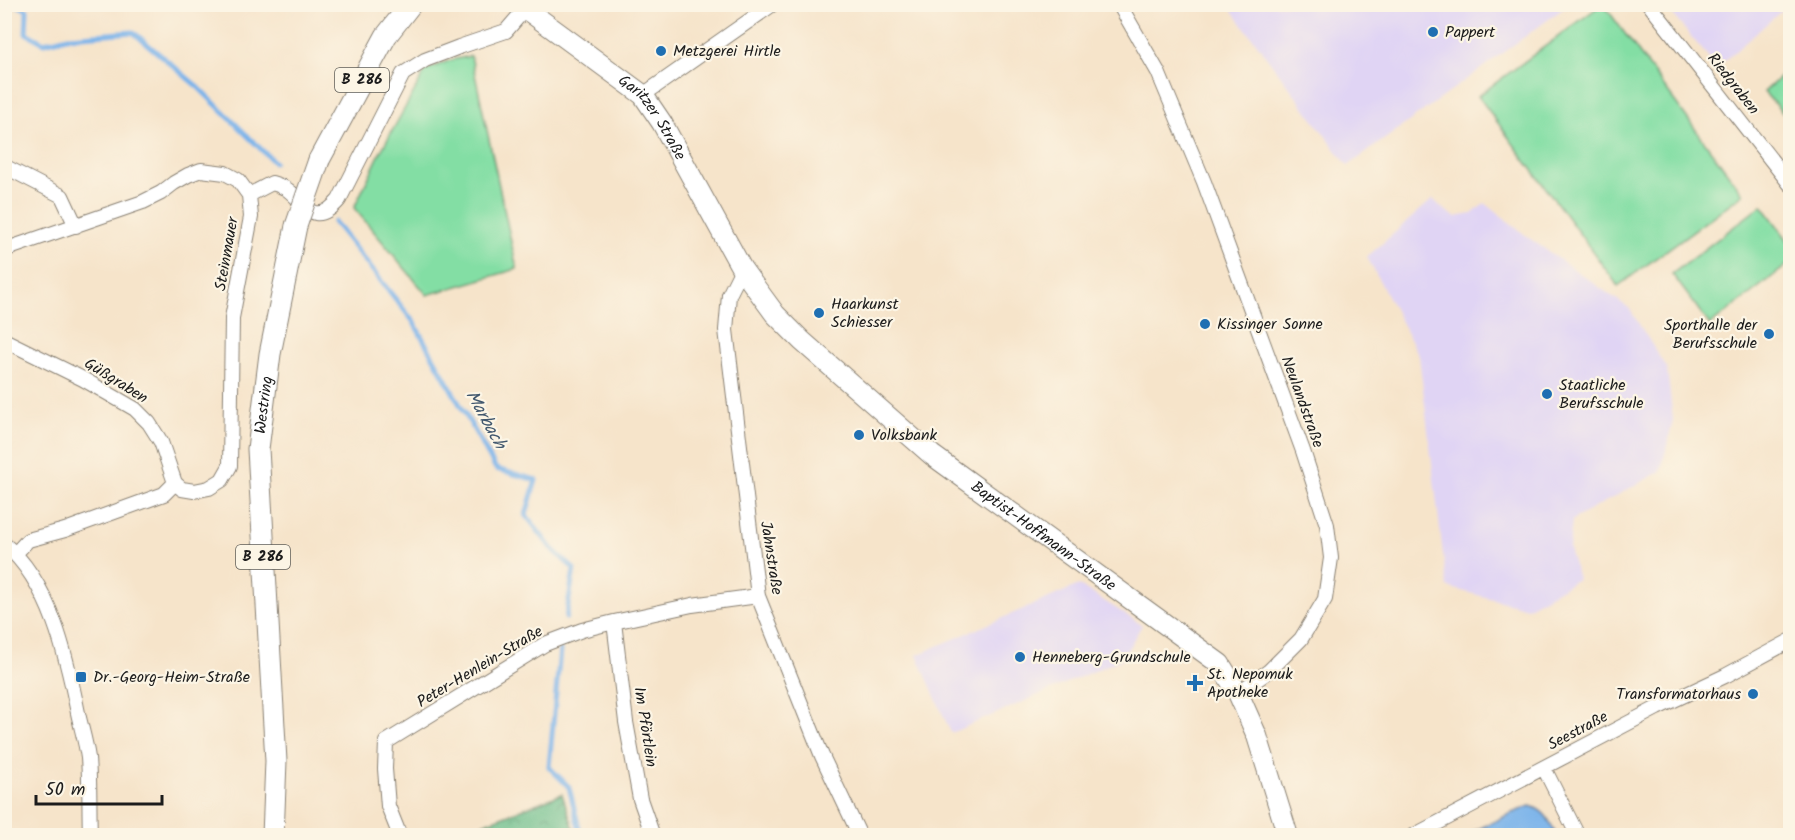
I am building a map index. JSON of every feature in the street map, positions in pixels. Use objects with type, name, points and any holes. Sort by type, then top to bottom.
[{"type":"main road","name":"Westring","points":[[273,836],[276,761],[258,449],[270,354],[296,226],[318,160],[386,36],[411,4]]},
{"type":"street","points":[[643,95],[773,4]]},
{"type":"street","name":"Neulandstraße","points":[[1119,4],[1158,72],[1204,182],[1303,451],[1327,525],[1331,558],[1325,600],[1301,639],[1269,671],[1238,693]]},
{"type":"street","name":"Riedgraben","points":[[1649,4],[1791,184]]},
{"type":"street","name":"Garitzer Straße","points":[[522,7],[643,95],[662,123],[742,269]]},
{"type":"street","name":"Steinmauer","points":[[175,483],[182,489],[194,491],[209,488],[222,480],[230,466],[232,318],[251,217],[249,195],[272,183],[287,189],[307,210],[320,213],[332,209],[339,200],[403,74],[424,60],[506,31],[522,7]]},
{"type":"street","points":[[4,166],[62,196],[76,226]]},
{"type":"street","points":[[4,250],[143,202],[188,175],[201,171],[225,173],[238,180],[249,195]]},
{"type":"street","name":"Baptist-Hoffmann-Straße","points":[[742,269],[776,314],[802,341],[932,455],[1220,664],[1238,693],[1257,736],[1288,836]]},
{"type":"street","name":"Jahnstraße","points":[[742,269],[729,295],[726,330],[758,596],[822,756],[860,836]]},
{"type":"street","name":"Güßgraben","points":[[4,340],[83,379],[135,409],[149,423],[161,442],[175,483]]},
{"type":"street","points":[[16,553],[28,540],[65,530],[164,494],[175,483]]},
{"type":"street","points":[[4,544],[16,553],[41,591],[58,631],[88,757],[90,836]]},
{"type":"street","name":"Peter-Henlein-Straße","points":[[400,836],[388,806],[385,769],[386,742],[545,644],[582,630],[614,622],[692,605],[758,596]]},
{"type":"street","name":"Im Pförtlein","points":[[614,622],[626,722],[640,799],[653,836]]},
{"type":"street","name":"Seestraße","points":[[1413,836],[1657,708],[1791,641]]},
{"type":"street","points":[[1544,768],[1578,836]]},
{"type":"shaded area","points":[[1228,5],[1568,5],[1348,166]]},
{"type":"shaded area","points":[[1664,5],[1788,5],[1717,67]]},
{"type":"shaded area","name":"Staatliche Berufsschule","points":[[1433,199],[1455,217],[1472,214],[1485,203],[1529,238],[1629,308],[1667,369],[1673,420],[1661,471],[1572,520],[1569,549],[1578,579],[1527,608],[1447,587],[1419,356],[1367,257]]},
{"type":"shaded area","name":"Henneberg-Grundschule","points":[[1079,585],[1142,625],[1122,659],[951,733],[917,655]]},
{"type":"green space","points":[[1604,5],[1743,194],[1618,286],[1478,96]]},
{"type":"green space","points":[[471,56],[517,269],[427,295],[354,208],[381,151],[426,70],[451,60]]},
{"type":"green space","points":[[1790,68],[1790,121],[1764,92]]},
{"type":"green space","points":[[1762,205],[1790,243],[1790,263],[1710,325],[1672,274]]},
{"type":"green space","points":[[562,794],[576,835],[453,835]]},
{"type":"water","points":[[1530,806],[1544,814],[1556,835],[1466,835],[1512,813]]},
{"type":"waterway","name":"Marbach","points":[[16,4],[27,10],[26,33],[44,43],[68,37],[133,32],[198,87],[274,162]]},
{"type":"waterway","name":"Marbach","points":[[334,222],[413,321],[496,469],[536,480],[526,515],[551,548],[574,569],[566,618]]},
{"type":"waterway","name":"Marbach","points":[[560,650],[549,767],[569,787],[581,836]]},
{"type":"place","name":"Pappert","points":[[1433,32]]},
{"type":"place","name":"Metzgerei Hirtle","points":[[661,51]]},
{"type":"place","name":"Haarkunst Schiesser","points":[[819,313]]},
{"type":"place","name":"Kissinger Sonne","points":[[1205,324]]},
{"type":"place","name":"Sporthalle der Berufsschule","points":[[1769,334]]},
{"type":"place","name":"Staatliche Berufsschule","points":[[1547,394]]},
{"type":"place","name":"Volksbank","points":[[859,435]]},
{"type":"place","name":"Henneberg-Grundschule","points":[[1020,657]]},
{"type":"place","name":"Dr.-Georg-Heim-Straße","points":[[81,677]]},
{"type":"place","name":"St. Nepomuk Apotheke","points":[[1195,683]]},
{"type":"place","name":"Transformatorhaus","points":[[1753,694]]}]
